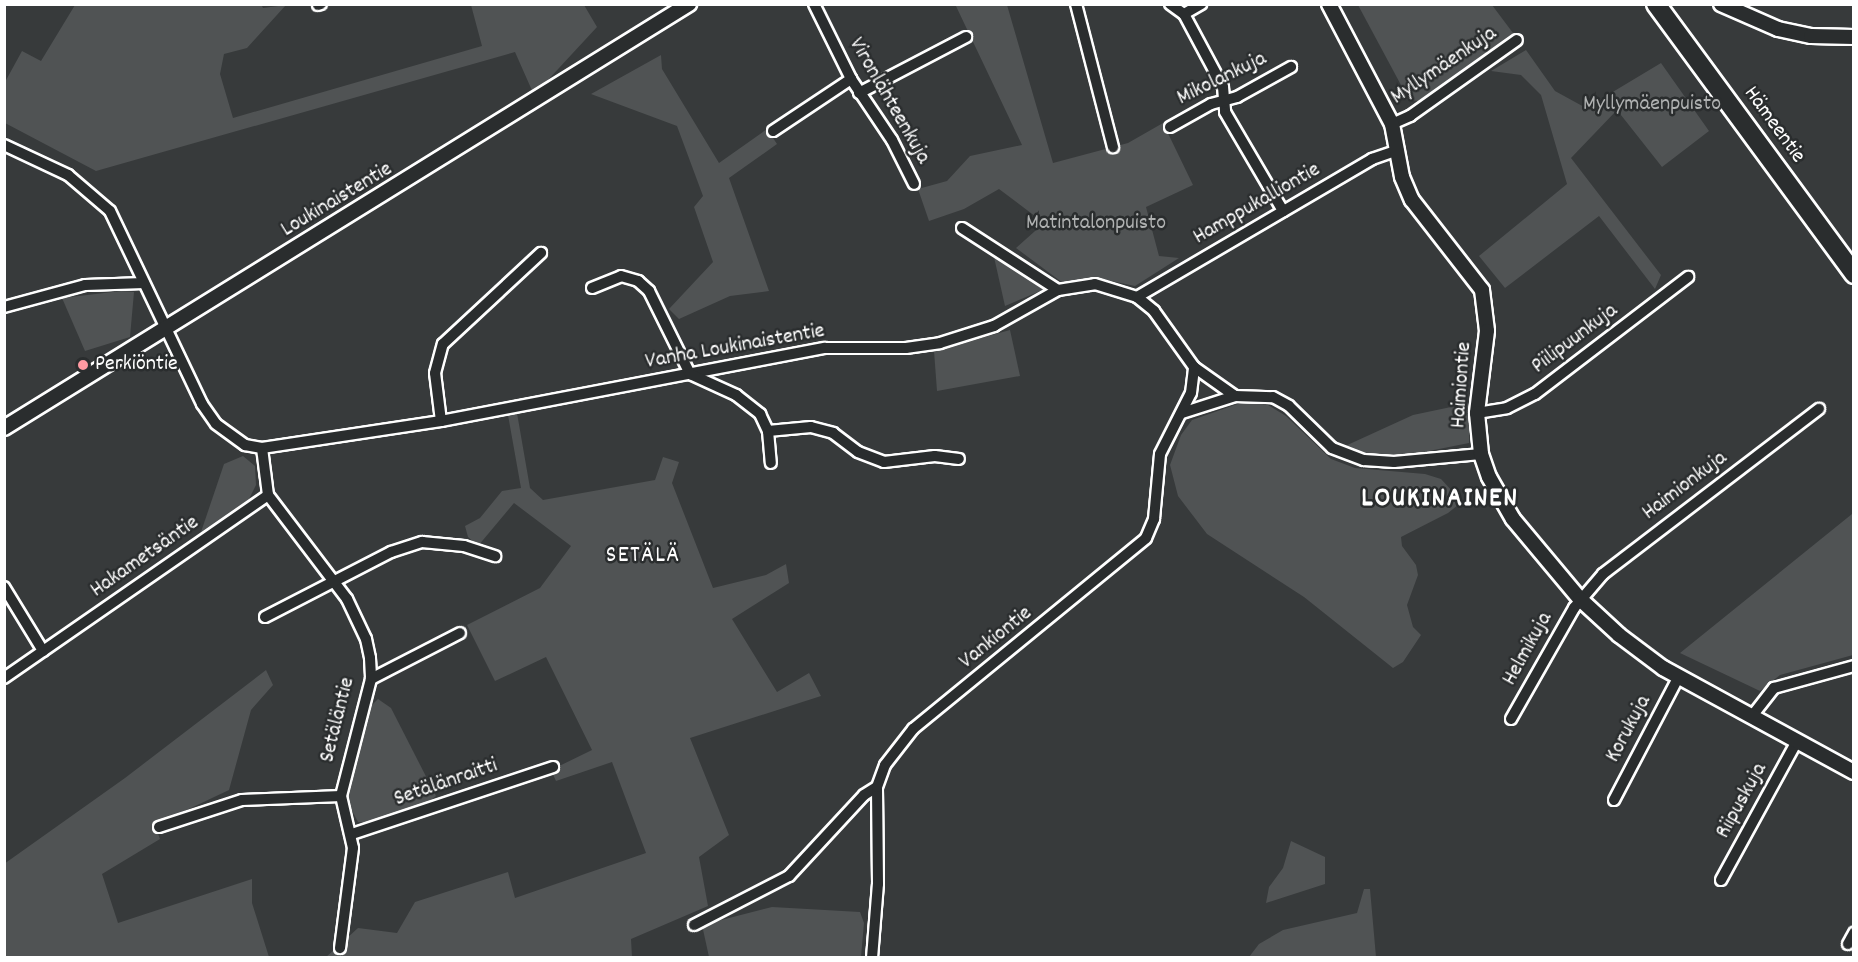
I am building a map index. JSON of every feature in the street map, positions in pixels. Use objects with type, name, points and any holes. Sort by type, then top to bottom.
[{"type":"highway","name":"Hämeentie","points":[[1656,4],[1854,274]]},
{"type":"street","name":"Loukinaistentie","points":[[4,428],[689,4]]},
{"type":"street","name":"Vironlähteenkuja","points":[[814,4],[851,79],[892,140],[914,184]]},
{"type":"street","points":[[1076,4],[1113,147]]},
{"type":"street","points":[[1170,4],[1184,14],[1223,87],[1225,112],[1283,211]]},
{"type":"street","points":[[1184,14],[1201,4]]},
{"type":"street","name":"Haimiontie","points":[[1329,4],[1392,124],[1402,177],[1421,217],[1482,290],[1487,331],[1477,413],[1481,454],[1489,477],[1513,519],[1580,599],[1618,634],[1679,676],[1854,771]]},
{"type":"street","points":[[1721,4],[1778,29],[1811,36],[1854,37]]},
{"type":"street","points":[[860,93],[966,37]]},
{"type":"street","name":"Myllymäenkuja","points":[[1392,124],[1410,116],[1518,40]]},
{"type":"street","name":"Mikolankuja","points":[[1170,127],[1224,99],[1237,97],[1291,67]]},
{"type":"street","points":[[773,131],[851,79]]},
{"type":"street","points":[[4,145],[68,175],[102,201],[118,221],[166,329]]},
{"type":"street","name":"Hamppukalliontie","points":[[1137,297],[1372,159],[1398,150]]},
{"type":"street","points":[[962,228],[1058,290]]},
{"type":"street","points":[[441,421],[435,373],[443,344],[452,331],[541,253]]},
{"type":"street","points":[[592,288],[621,276],[638,281],[649,291],[690,374],[749,404],[768,430],[771,463]]},
{"type":"street","name":"Piilipuunkuja","points":[[1477,413],[1508,408],[1535,394],[1688,277]]},
{"type":"street","points":[[4,307],[85,285],[144,283]]},
{"type":"street","name":"Vanha Loukinaistentie","points":[[166,329],[202,404],[216,424],[245,445],[262,448],[441,421],[825,348],[906,348],[940,343],[994,326],[1058,290],[1095,284],[1137,297],[1154,310],[1194,367],[1235,396]]},
{"type":"street","name":"Vankiontie","points":[[872,957],[878,884],[877,787],[885,765],[913,729],[1146,538],[1154,519],[1160,454],[1182,413],[1194,384],[1194,367]]},
{"type":"street","points":[[1182,413],[1235,396],[1273,397],[1289,406],[1332,448],[1357,458],[1394,462],[1481,454]]},
{"type":"street","name":"Haimionkuja","points":[[1580,599],[1604,574],[1819,409]]},
{"type":"street","points":[[768,430],[811,427],[833,433],[858,452],[884,462],[935,456],[959,459]]},
{"type":"street","points":[[262,448],[268,495]]},
{"type":"street","name":"Setäläntie","points":[[268,495],[334,579],[366,639],[371,680],[340,796],[352,834],[340,948]]},
{"type":"street","name":"Hakametsäntie","points":[[4,678],[268,495]]},
{"type":"street","points":[[265,617],[334,579],[391,552],[422,542],[464,546],[495,556]]},
{"type":"street","points":[[4,587],[43,651]]},
{"type":"street","name":"Helmikuja","points":[[1511,719],[1580,599]]},
{"type":"street","points":[[371,680],[460,633]]},
{"type":"street","points":[[1752,716],[1774,688],[1854,666]]},
{"type":"street","name":"Korukuja","points":[[1614,800],[1679,676]]},
{"type":"street","name":"Riipuskuja","points":[[1721,880],[1797,741]]},
{"type":"street","name":"Setälänraitti","points":[[352,834],[553,767]]},
{"type":"street","points":[[694,925],[789,876],[864,795],[877,787]]},
{"type":"street","points":[[159,827],[242,800],[340,796]]},
{"type":"street","points":[[1848,944],[1854,933]]},
{"type":"green space","points":[[261,4],[263,8],[286,5],[247,48],[224,54],[220,74],[233,118],[482,46],[471,5],[584,5],[597,27],[534,95],[515,52],[96,171],[5,123],[5,82],[22,51],[41,61],[75,5]]},
{"type":"green space","name":"Matintalonpuisto","points":[[955,4],[1007,5],[1053,163],[1128,143],[1163,123],[1193,185],[1146,207],[1159,256],[1179,258],[1135,286],[1092,277],[1063,283],[1016,248],[1044,223],[999,189],[964,209],[929,221],[918,189],[947,181],[970,156],[1022,145]]},
{"type":"green space","points":[[1358,5],[1492,5],[1513,33],[1420,101],[1409,100]]},
{"type":"green space","name":"Myllymäenpuisto","points":[[1526,50],[1555,91],[1586,108],[1661,63],[1709,131],[1662,167],[1617,110],[1571,158],[1661,275],[1655,289],[1599,216],[1505,288],[1479,256],[1567,184],[1541,95],[1521,75],[1491,71]]},
{"type":"green space","points":[[661,55],[662,69],[719,163],[767,129],[777,144],[729,178],[769,291],[730,296],[679,319],[669,309],[713,262],[694,207],[703,196],[677,126],[591,94]]},
{"type":"green space","points":[[994,257],[1045,289],[1005,306]]},
{"type":"green space","points":[[121,291],[134,292],[130,337],[85,351],[62,298]]},
{"type":"green space","points":[[1010,330],[1020,376],[937,391],[934,351]]},
{"type":"green space","points":[[1246,401],[1268,405],[1286,416],[1331,459],[1355,468],[1425,474],[1441,479],[1453,492],[1458,505],[1448,513],[1401,537],[1402,546],[1416,565],[1418,575],[1407,605],[1413,627],[1421,635],[1403,662],[1393,668],[1304,597],[1207,534],[1178,496],[1170,465],[1181,435],[1192,420]]},
{"type":"green space","points":[[1470,403],[1469,443],[1404,456],[1370,456],[1343,447],[1413,415]]},
{"type":"green space","points":[[517,413],[530,488],[543,500],[655,480],[663,457],[679,462],[672,483],[713,588],[766,575],[786,564],[789,583],[732,619],[777,692],[809,673],[821,696],[690,738],[729,835],[699,857],[708,906],[631,939],[632,957],[325,958],[358,928],[397,933],[415,902],[508,872],[515,898],[646,853],[612,762],[556,781],[551,770],[592,750],[546,657],[495,681],[467,625],[540,588],[571,546],[514,503],[478,546],[468,537],[465,526],[480,518],[502,491],[521,488],[508,415]]},
{"type":"green space","points":[[243,456],[255,466],[256,485],[249,499],[201,532],[224,464]]},
{"type":"green space","points":[[1852,514],[1853,655],[1780,675],[1760,691],[1680,653]]},
{"type":"green space","points":[[266,670],[273,685],[251,710],[229,790],[155,825],[160,839],[102,874],[118,923],[252,879],[252,903],[269,957],[5,957],[4,864],[125,778]]},
{"type":"green space","points":[[378,699],[391,708],[436,796],[426,804],[374,823],[358,822],[348,803],[348,776],[372,705]]},
{"type":"green space","points":[[1291,841],[1325,857],[1325,884],[1266,903],[1269,887],[1283,868]]},
{"type":"green space","points":[[1364,889],[1370,889],[1376,957],[1249,957],[1259,944],[1283,930],[1357,913]]},
{"type":"green space","points":[[772,907],[860,912],[864,923],[861,957],[709,957],[702,925]]},
{"type":"place","name":"Perkiöntie","points":[[83,365]]},
{"type":"district","name":"LOUKINAINEN","points":[[1440,500]]},
{"type":"district","name":"SETÄLÄ","points":[[643,557]]}]
